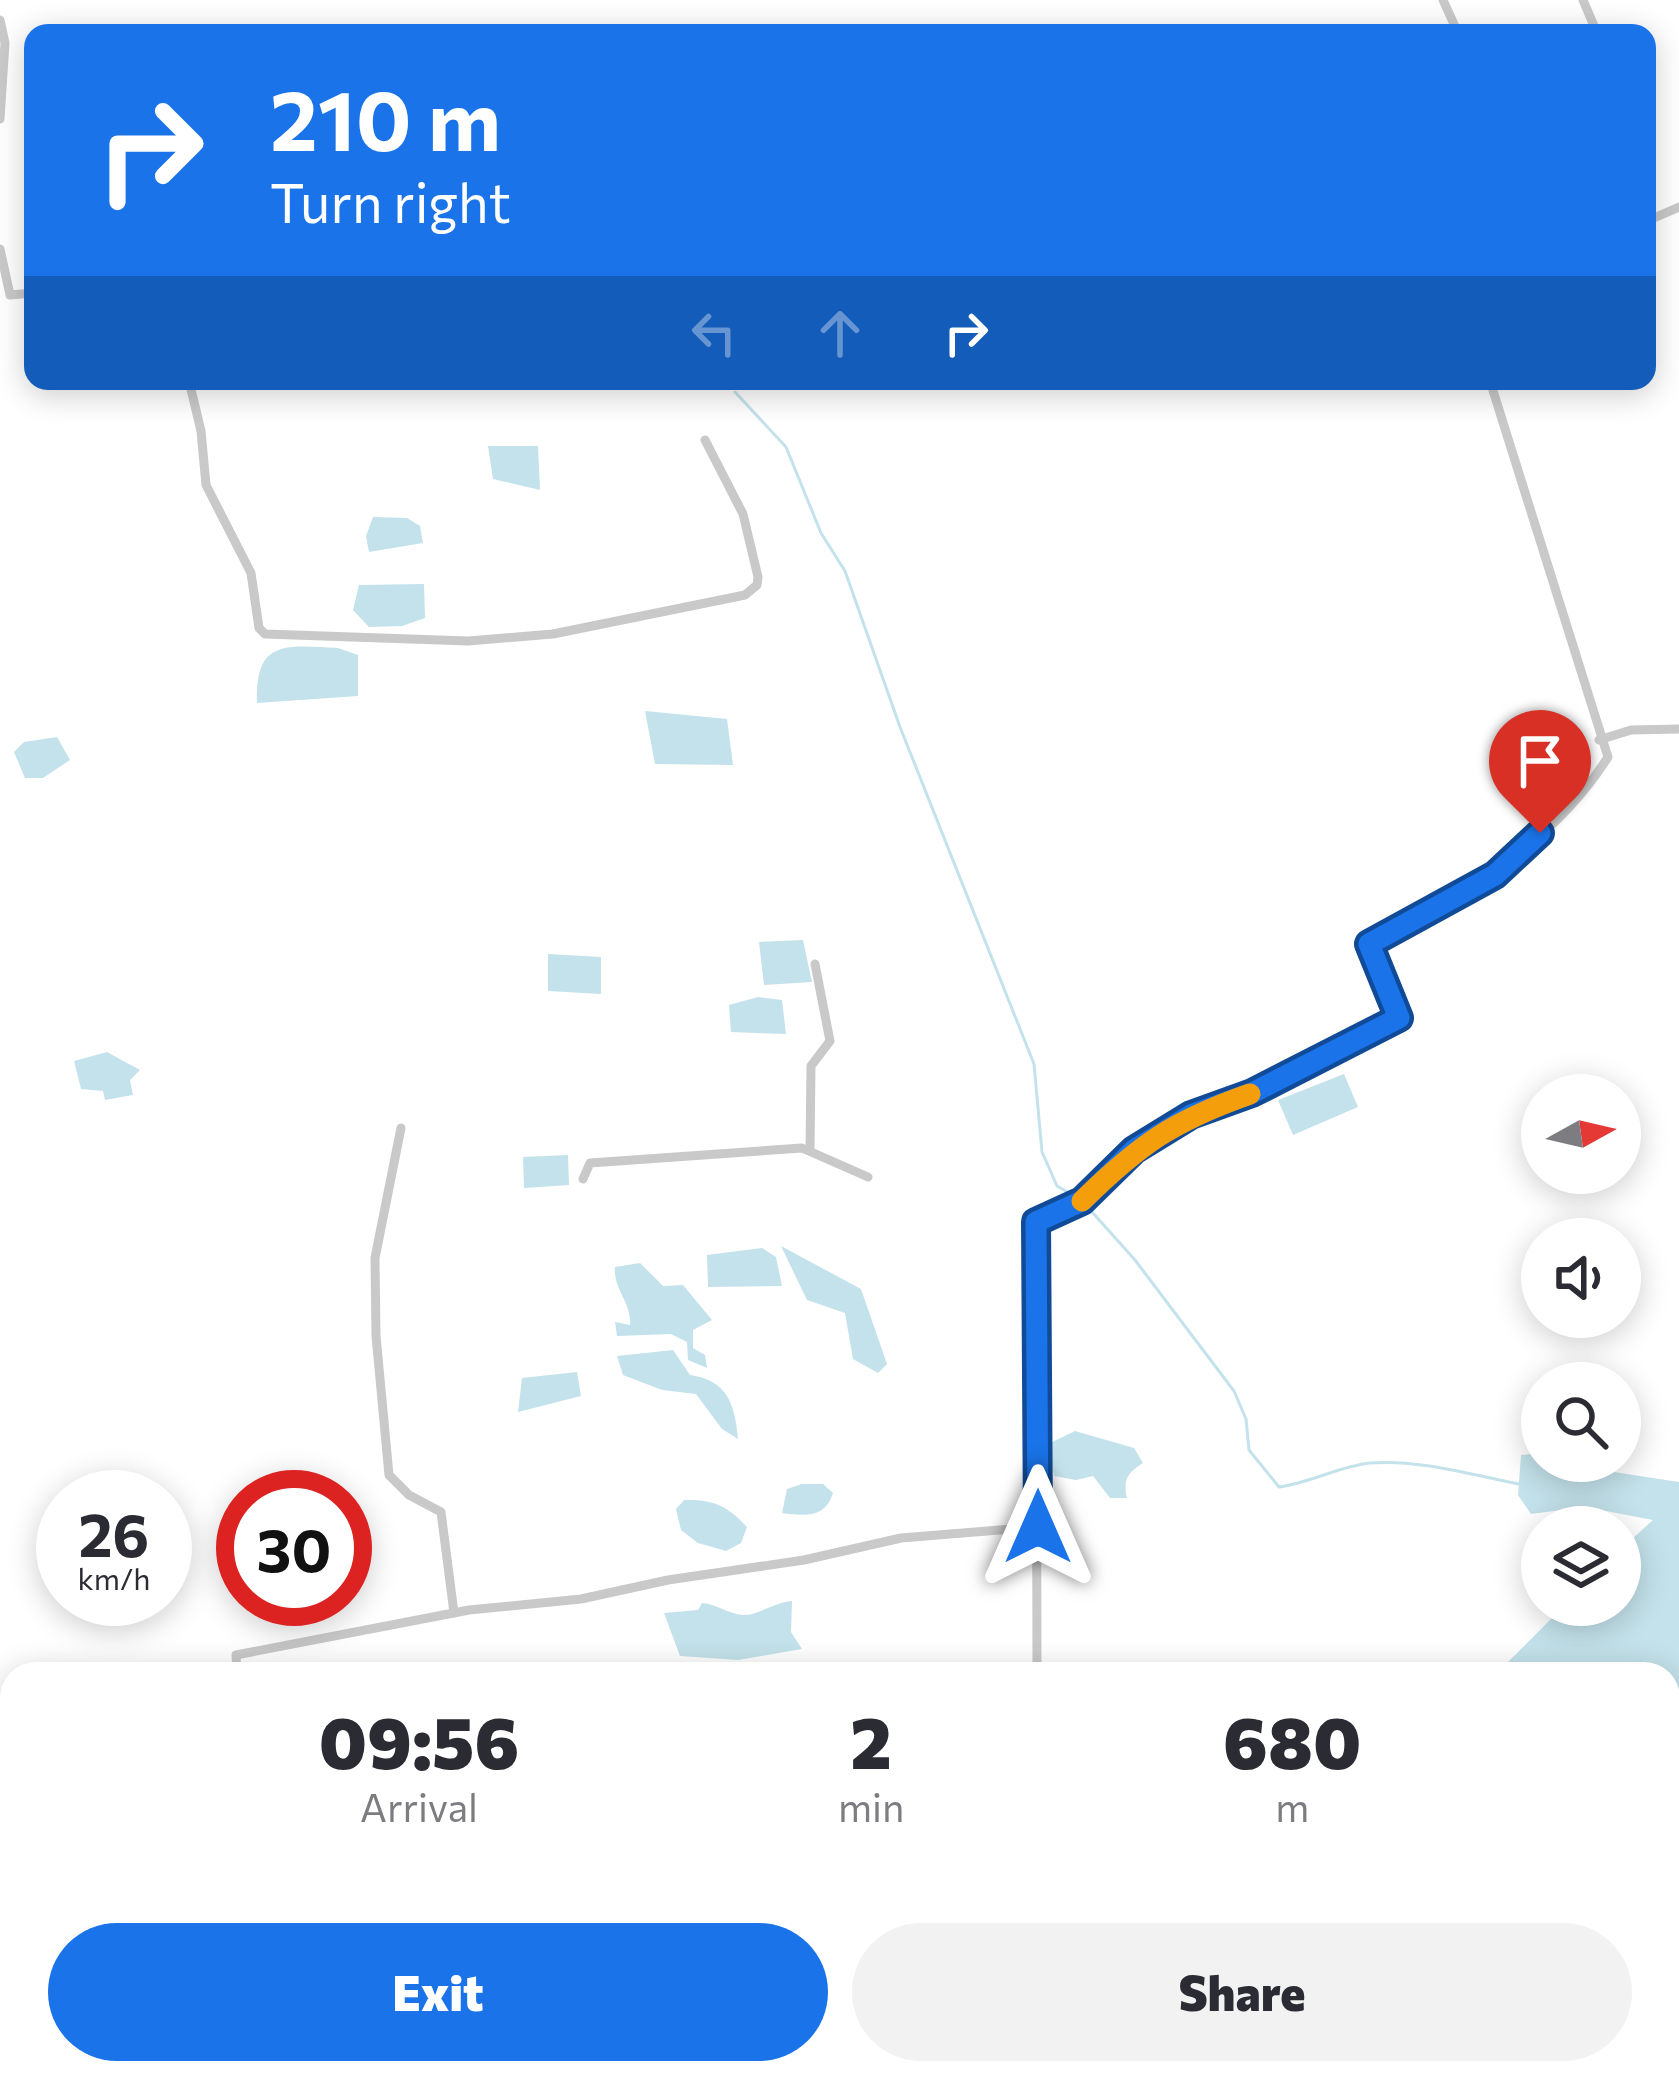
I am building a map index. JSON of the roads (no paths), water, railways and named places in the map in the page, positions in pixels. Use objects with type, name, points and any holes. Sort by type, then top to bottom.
[{"type":"street","points":[[0,20],[4,44],[0,119]]},
{"type":"street","points":[[0,250],[10,295],[24,294]]},
{"type":"street","points":[[191,390],[206,485],[251,573],[259,628],[265,634],[468,641],[532,636],[745,595],[757,586],[758,577],[749,535],[722,466],[705,440]]},
{"type":"street","points":[[1037,1662],[1036,1222],[1082,1201],[1134,1150],[1191,1115],[1252,1093],[1399,1018],[1369,944],[1495,875],[1593,781],[1608,757],[1493,390]]},
{"type":"street","points":[[1599,740],[1631,730],[1679,729]]},
{"type":"street","points":[[810,1151],[812,1066],[830,1041],[815,964]]},
{"type":"street","points":[[401,1128],[376,1258],[376,1336],[389,1475],[409,1495],[441,1512],[454,1613]]},
{"type":"street","points":[[583,1179],[590,1162],[732,1149],[810,1151],[868,1177]]},
{"type":"street","points":[[236,1662],[236,1655],[454,1613],[581,1599],[902,1538],[1038,1527]]},
{"type":"water","points":[[488,446],[538,446],[540,490],[493,479]]},
{"type":"water","points":[[373,517],[407,518],[420,526],[423,543],[369,552],[366,536]]},
{"type":"water","points":[[424,584],[425,618],[402,626],[369,627],[353,610],[359,585]]},
{"type":"water","points":[[302,646],[338,648],[358,655],[358,696],[257,703],[261,667],[276,651]]},
{"type":"water","points":[[645,711],[727,719],[733,765],[655,764]]},
{"type":"water","points":[[57,737],[70,760],[43,778],[25,778],[14,752],[24,742]]},
{"type":"water","points":[[803,940],[812,982],[764,985],[759,942]]},
{"type":"water","points":[[548,954],[601,957],[601,994],[548,991]]},
{"type":"water","points":[[758,997],[782,1000],[786,1034],[731,1032],[729,1005]]},
{"type":"water","points":[[107,1052],[140,1070],[130,1080],[133,1095],[105,1100],[103,1091],[81,1089],[74,1061]]},
{"type":"water","points":[[1344,1074],[1358,1107],[1293,1135],[1278,1100]]},
{"type":"water","points":[[568,1155],[569,1185],[524,1188],[523,1157]]},
{"type":"water","points":[[781,1246],[861,1289],[887,1364],[878,1373],[853,1359],[845,1313],[807,1300]]},
{"type":"water","points":[[762,1248],[776,1257],[782,1286],[708,1287],[707,1255]]},
{"type":"water","points":[[640,1263],[663,1286],[683,1285],[712,1320],[693,1330],[693,1348],[705,1355],[707,1368],[688,1360],[687,1342],[671,1334],[617,1336],[615,1322],[630,1325],[630,1317],[615,1267]]},
{"type":"water","points":[[673,1350],[690,1375],[713,1382],[727,1396],[738,1439],[722,1429],[696,1394],[662,1390],[623,1375],[617,1356]]},
{"type":"water","points":[[577,1372],[581,1396],[518,1412],[522,1378]]},
{"type":"water","points":[[1075,1431],[1134,1448],[1143,1463],[1128,1478],[1127,1498],[1110,1498],[1093,1476],[1076,1480],[1054,1476],[1048,1444]]},
{"type":"water","points":[[1521,1455],[1521,1482],[1641,1482],[1641,1476],[1679,1482],[1679,1662],[1508,1662],[1544,1626],[1641,1626],[1641,1531],[1653,1520],[1641,1518],[1641,1506],[1526,1506],[1518,1495]]},
{"type":"water","points":[[823,1484],[833,1493],[814,1514],[782,1513],[787,1489]]},
{"type":"water","points":[[684,1500],[719,1505],[733,1514],[747,1527],[741,1543],[726,1551],[698,1543],[681,1530],[676,1509]]},
{"type":"water","points":[[792,1601],[791,1632],[802,1649],[738,1660],[680,1656],[664,1613],[698,1610],[702,1603],[748,1615]]},
{"type":"waterway","points":[[735,392],[786,447],[821,533],[845,571],[900,727],[1034,1064],[1042,1152],[1057,1186],[1076,1197]]},
{"type":"waterway","points":[[1084,1203],[1135,1260],[1234,1391],[1246,1419],[1249,1450],[1279,1487],[1359,1465],[1389,1462],[1519,1484]]}]
